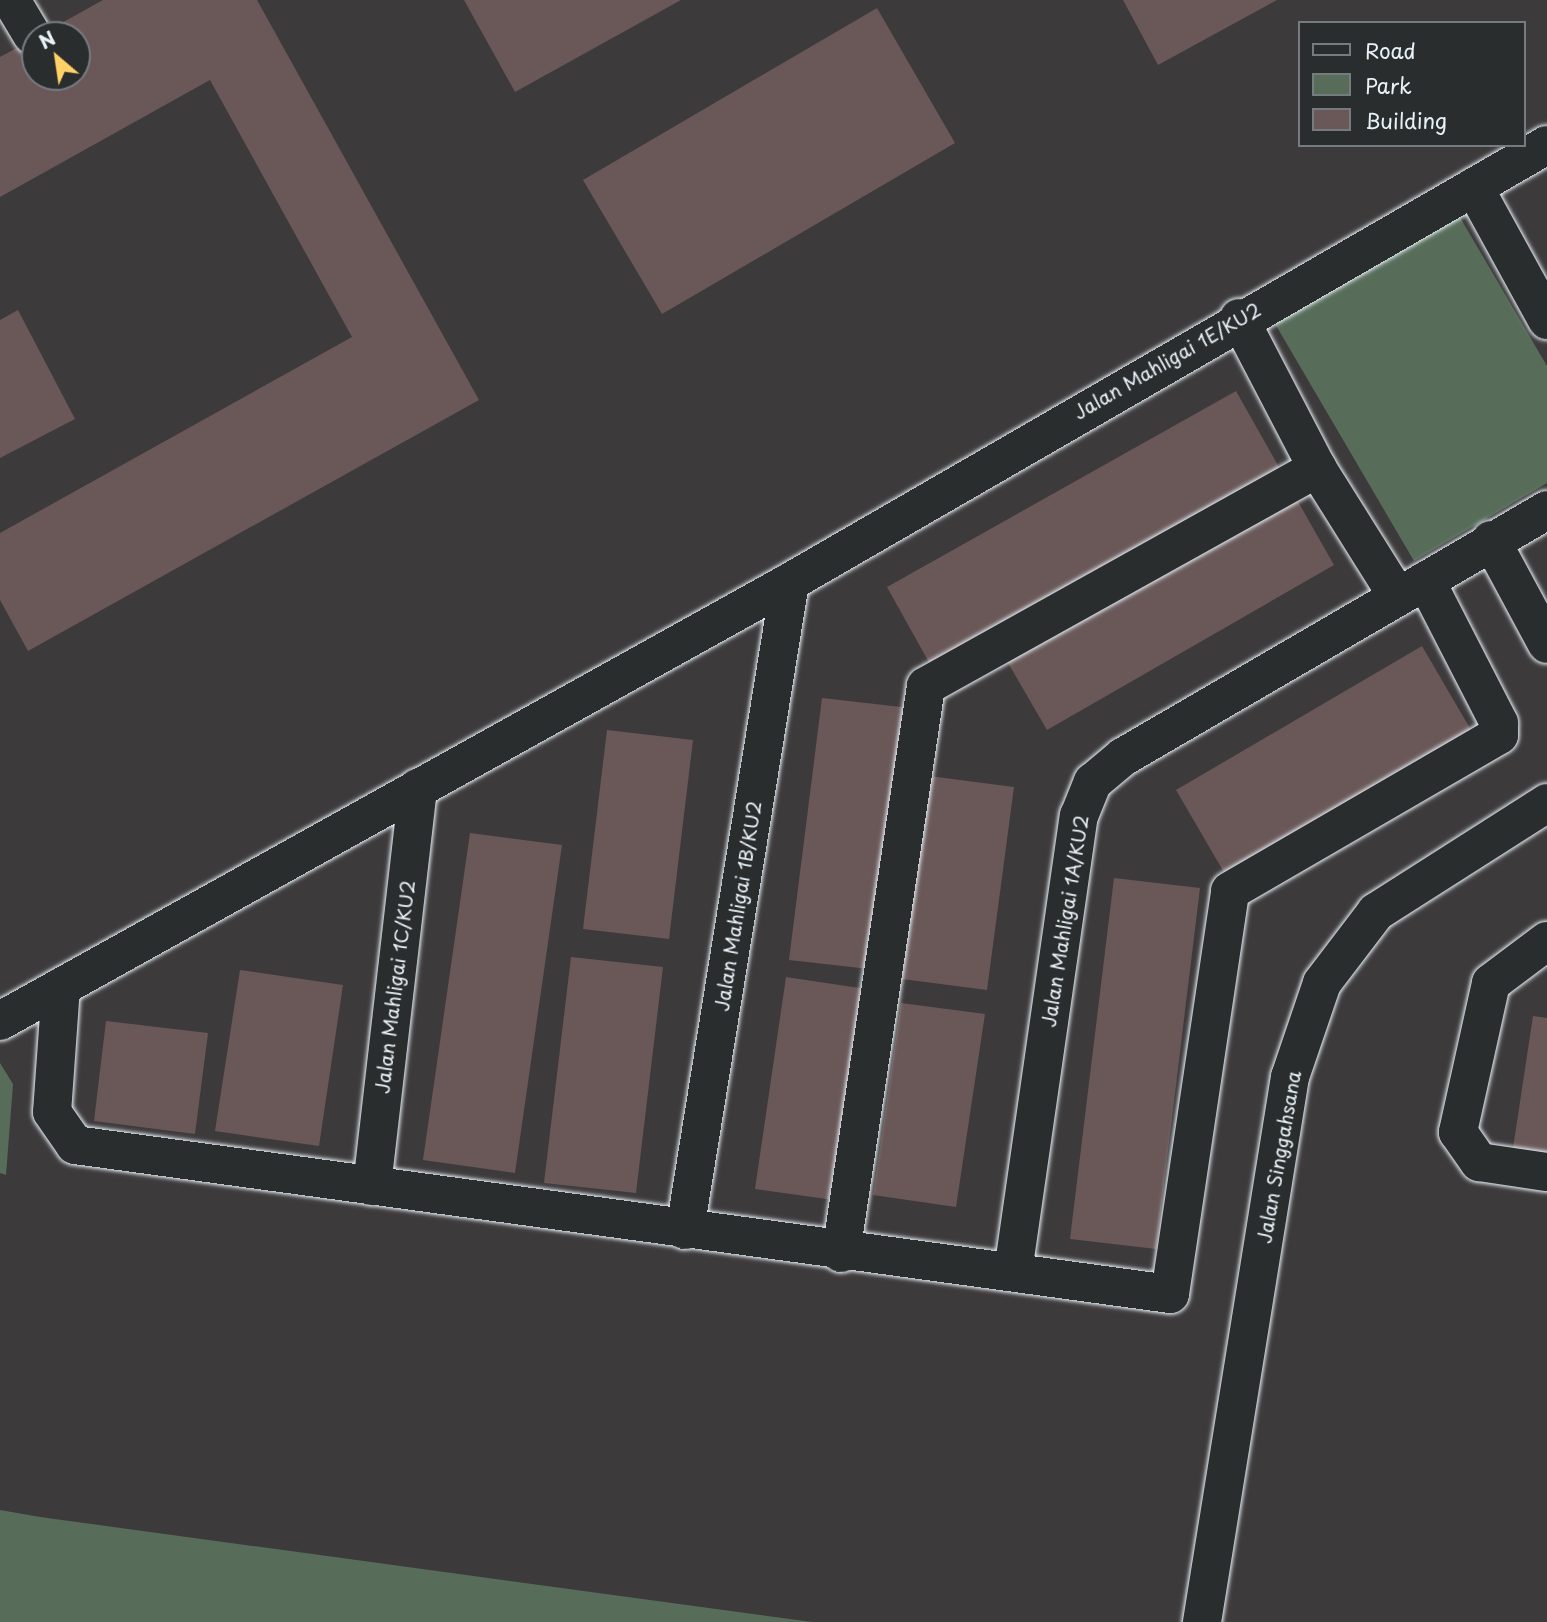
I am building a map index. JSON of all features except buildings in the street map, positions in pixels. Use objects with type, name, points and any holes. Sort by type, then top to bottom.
[{"type":"street","points":[[11,0],[24,21]]},
{"type":"street","name":"Jalan Mahligai 1E/KU2","points":[[0,1021],[790,582],[1239,318],[1547,145]]},
{"type":"street","points":[[1474,187],[1547,320]]},
{"type":"street","points":[[61,987],[52,1112],[75,1145],[841,1253],[1013,1272],[1170,1294],[1230,891],[1499,735],[1499,723],[1412,589],[1317,468],[1239,318]]},
{"type":"street","points":[[841,1253],[926,686],[1317,468]]},
{"type":"street","name":"Jalan Mahligai 1A/KU2","points":[[1013,1272],[1079,817],[1093,782],[1123,757],[1491,540],[1547,510]]},
{"type":"street","points":[[1491,540],[1547,644]]},
{"type":"street","name":"Jalan Mahligai 1B/KU2","points":[[685,1230],[790,582]]},
{"type":"street","name":"Jalan Mahligai 1C/KU2","points":[[372,1186],[418,788]]},
{"type":"street","name":"Jalan Singgahsana","points":[[1202,1622],[1290,1077],[1322,983],[1376,912],[1547,803]]},
{"type":"street","points":[[1536,947],[1499,972],[1486,996],[1458,1132],[1479,1162],[1547,1172]]},
{"type":"green space","points":[[1458,214],[1547,366],[1547,483],[1414,561],[1274,322]]},
{"type":"green space","points":[[0,1063],[13,1084],[6,1175],[0,1173]]},
{"type":"green space","points":[[0,1510],[40,1517],[812,1622],[0,1622]]}]
